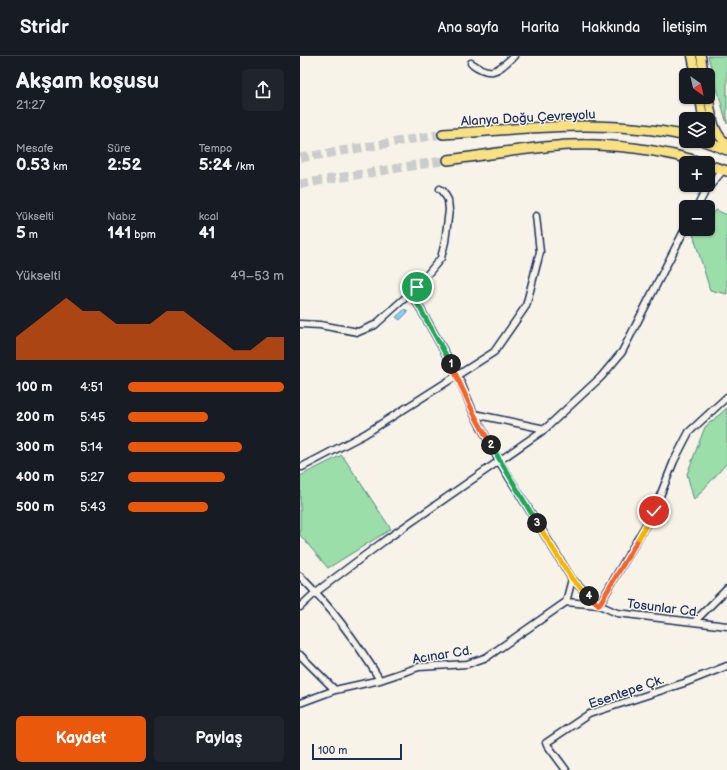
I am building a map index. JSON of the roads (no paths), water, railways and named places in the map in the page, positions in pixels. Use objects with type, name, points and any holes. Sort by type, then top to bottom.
[{"type":"highway","name":"Alanya Doğu Çevreyolu","points":[[443,134],[575,126],[631,128],[679,134]]},
{"type":"highway","points":[[448,160],[570,145],[622,147],[683,156]]},
{"type":"highway","points":[[715,145],[727,150]]},
{"type":"highway","points":[[715,167],[725,171]]},
{"type":"main road","points":[[692,56],[695,68]]},
{"type":"main road","points":[[701,56],[703,68]]},
{"type":"main road","points":[[710,104],[718,136],[727,143]]},
{"type":"street","points":[[471,63],[483,72],[491,72],[504,65],[514,56]]},
{"type":"street","points":[[701,200],[705,192],[725,171]]},
{"type":"street","points":[[300,324],[320,325],[358,332],[375,325],[411,292],[441,258],[449,210],[448,200],[440,189]]},
{"type":"street","points":[[300,466],[302,467],[365,434],[494,352],[526,306],[540,252],[536,216]]},
{"type":"street","points":[[300,607],[316,592],[384,541],[545,429],[601,377],[622,352],[681,236]]},
{"type":"street","points":[[411,292],[458,376],[474,414],[499,462],[572,579],[599,605]]},
{"type":"street","points":[[599,605],[654,511],[674,461],[689,432],[727,397]]},
{"type":"street","points":[[474,414],[545,429]]},
{"type":"street","points":[[300,576],[316,592],[360,648],[380,680]]},
{"type":"street","points":[[572,579],[566,602],[599,605]]},
{"type":"street","points":[[694,622],[727,589]]},
{"type":"street","name":"Acınar Cd.","points":[[300,703],[335,690],[380,680],[419,667],[467,664],[487,657],[566,602]]},
{"type":"street","name":"Tosunlar Cd.","points":[[599,605],[617,613],[727,626]]},
{"type":"street","points":[[300,655],[335,690]]},
{"type":"street","name":"Esentepe Çk.","points":[[566,770],[546,743],[589,714],[684,683],[727,666]]},
{"type":"water","points":[[405,309],[408,312],[400,320],[396,317]]},
{"type":"tunnel","points":[[300,158],[443,134]]},
{"type":"tunnel","points":[[300,184],[448,160]]}]
